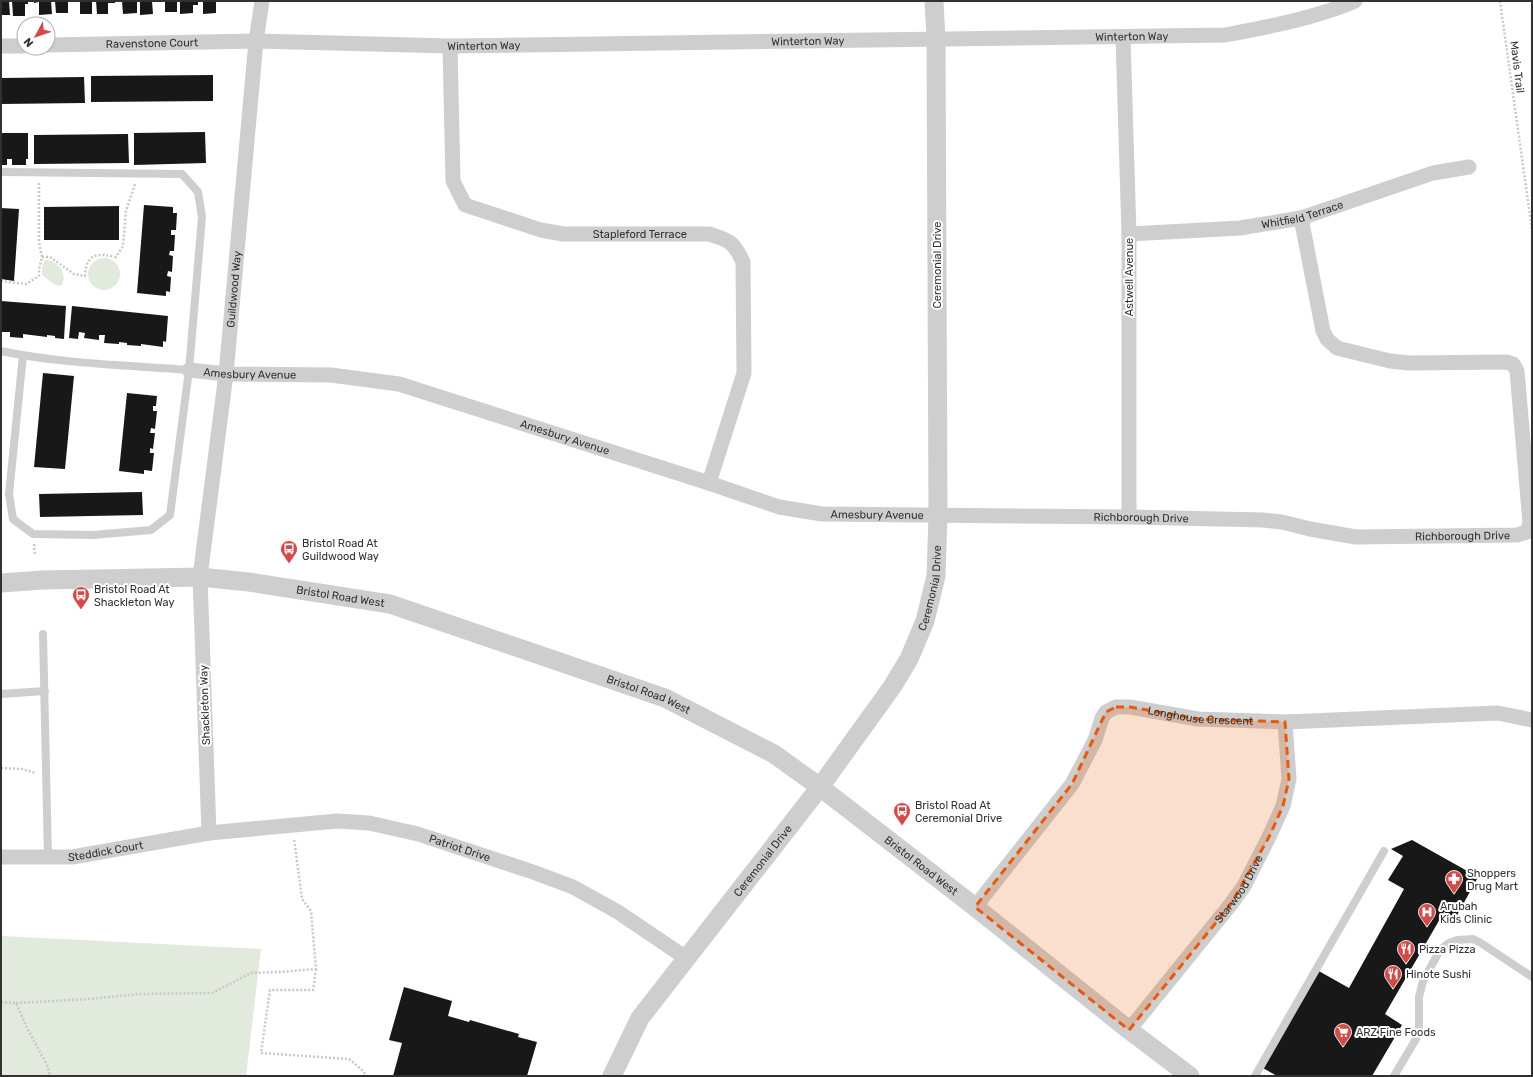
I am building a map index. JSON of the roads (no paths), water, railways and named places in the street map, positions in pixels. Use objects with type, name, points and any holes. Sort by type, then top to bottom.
[{"type":"street","name":"Guildwood Way","points":[[200,577],[226,374],[256,41],[262,1]]},
{"type":"street","name":"Ceremonial Drive","points":[[612,1076],[640,1018],[820,787],[892,687],[909,659],[925,621],[936,576],[938,516],[936,39],[934,1]]},
{"type":"street","name":"Winterton Way","points":[[256,41],[450,46],[1225,35],[1257,29],[1338,8],[1355,1]]},
{"type":"street","name":"Astwell Avenue","points":[[1123,37],[1129,234],[1129,517]]},
{"type":"street","name":"Ravenstone Court","points":[[56,45],[256,41]]},
{"type":"street","points":[[1,46],[16,46]]},
{"type":"street","name":"Stapleford Terrace","points":[[450,46],[453,181],[464,205],[541,230],[563,234],[709,234],[724,238],[737,247],[743,262],[744,373],[709,483]]},
{"type":"street","name":"Whitfield Terrace","points":[[1129,234],[1240,228],[1301,218],[1433,173],[1469,167]]},
{"type":"street","name":"Richborough Drive","points":[[938,516],[1129,517],[1264,520],[1282,522],[1310,529],[1356,537],[1517,535],[1527,532],[1530,523],[1517,371],[1513,364],[1506,362],[1408,363],[1390,361],[1337,348],[1327,340],[1323,331],[1301,218]]},
{"type":"street","name":"Amesbury Avenue","points":[[189,370],[226,374],[331,375],[400,384],[709,483],[779,507],[822,514],[938,516]]},
{"type":"street","name":"Bristol Road West","points":[[1,583],[43,580],[200,577],[249,582],[390,604],[665,698],[774,754],[820,787],[975,907],[1129,1030],[1190,1076]]},
{"type":"street","name":"Shackleton Way","points":[[200,577],[209,833]]},
{"type":"street","name":"Longhouse Crescent","points":[[975,907],[1072,784],[1095,740],[1102,718],[1106,712],[1116,707],[1130,707],[1198,719],[1285,722],[1498,713],[1532,720]]},
{"type":"street","name":"Starwood Drive","points":[[1129,1030],[1231,904],[1244,886],[1269,837],[1283,806],[1289,779],[1285,722]]},
{"type":"street","name":"Patriot Drive","points":[[209,833],[292,824],[337,821],[369,823],[418,834],[573,887],[618,912],[686,958]]},
{"type":"street","name":"Steddick Court","points":[[1,857],[72,857],[209,833]]},
{"type":"lane","points":[[1,172],[182,174],[198,192],[202,217],[189,370],[170,515],[151,530],[93,535],[33,534],[13,518],[9,494],[23,355]]},
{"type":"lane","points":[[1,351],[79,362],[189,370]]},
{"type":"lane","points":[[43,634],[48,858]]},
{"type":"lane","points":[[1,694],[45,691]]},
{"type":"lane","points":[[1255,1076],[1384,851]]},
{"type":"lane","points":[[1394,1076],[1419,1034],[1419,997],[1423,981],[1440,950],[1448,943],[1457,940],[1472,939],[1481,943],[1532,977]]},
{"type":"place","name":"Bristol Road At Guildwood Way","points":[[289,564]]},
{"type":"place","name":"Bristol Road At Shackleton Way","points":[[81,610]]},
{"type":"place","name":"Bristol Road At Ceremonial Drive","points":[[902,826]]},
{"type":"place","name":"Shoppers Drug Mart","points":[[1454,894]]},
{"type":"place","name":"Arubah Kids Clinic","points":[[1427,927]]},
{"type":"place","name":"Pizza Pizza","points":[[1406,964]]},
{"type":"place","name":"Hinote Sushi","points":[[1393,989]]},
{"type":"place","name":"ARZ Fine Foods","points":[[1343,1047]]}]
